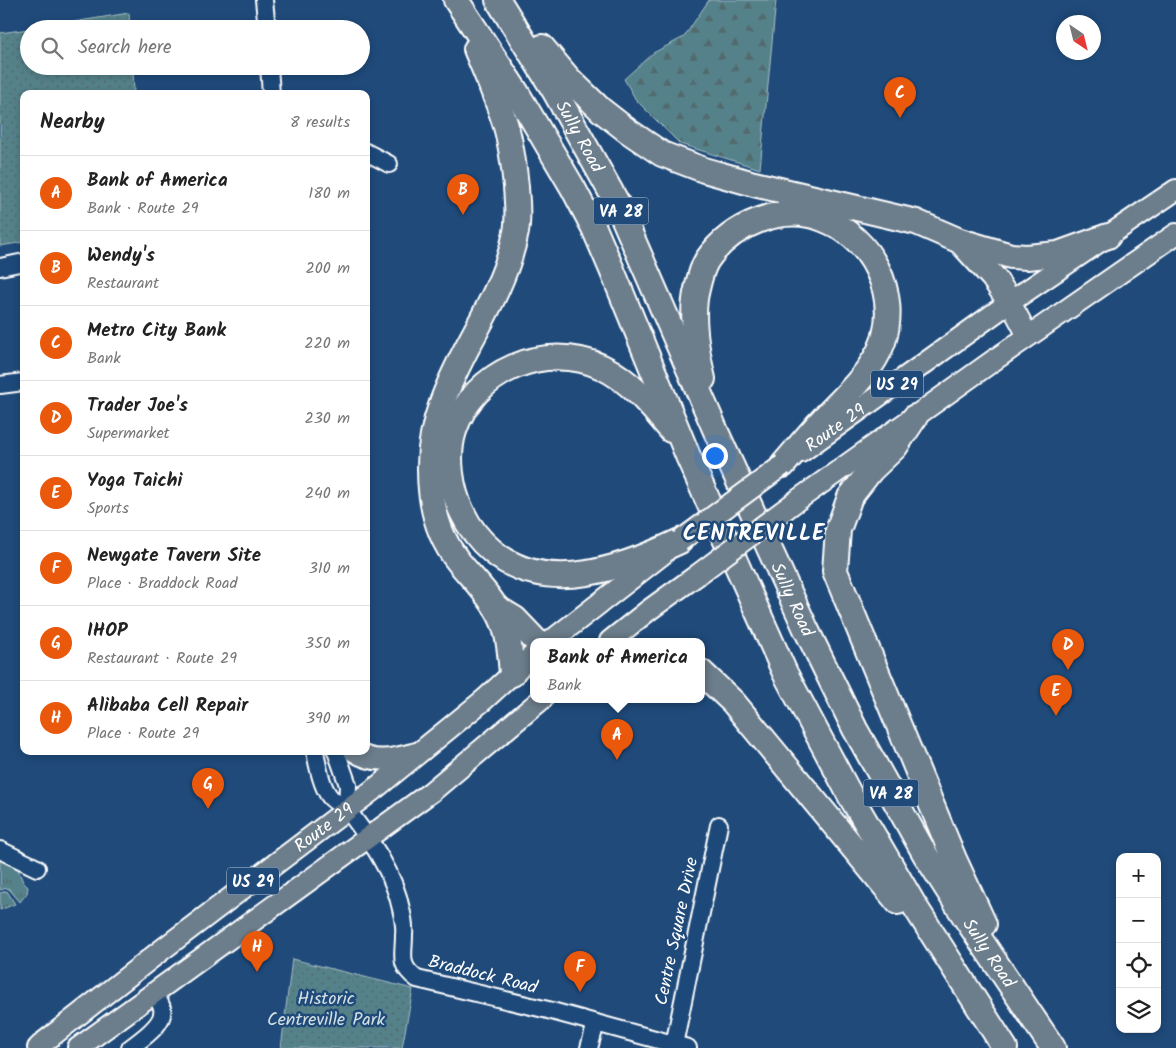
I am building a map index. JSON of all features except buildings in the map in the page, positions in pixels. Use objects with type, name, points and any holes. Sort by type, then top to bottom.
[{"type":"highway","name":"Sully Road","points":[[456,0],[517,93],[573,188],[594,228],[688,456],[785,673],[846,789],[914,905],[1005,1048]]},
{"type":"highway","points":[[456,0],[505,124],[515,174],[518,205],[516,232],[490,306],[454,373],[442,401],[434,432],[430,468],[434,511],[447,546],[496,608],[510,642],[512,674]]},
{"type":"highway","name":"Sully Road","points":[[498,0],[554,90],[616,201],[718,436],[806,629],[855,729],[926,854],[967,920],[1053,1048]]},
{"type":"highway","points":[[502,0],[574,84],[628,132],[662,154],[704,170],[754,184],[916,222],[960,241],[1011,256],[1027,257],[1058,254],[1108,236]]},
{"type":"highway","points":[[718,436],[700,363],[694,322],[696,290],[706,261],[732,235],[756,221],[775,216],[800,214],[823,219],[856,239],[869,255],[882,276],[887,297],[888,322],[882,344],[867,370],[783,465]]},
{"type":"highway","points":[[960,241],[993,276],[1010,302]]},
{"type":"highway","points":[[680,541],[641,558],[588,573],[565,576],[527,571],[500,558],[476,535],[465,520],[457,503],[453,485],[450,449],[461,414],[471,397],[496,375],[529,360],[563,358],[584,361],[602,367],[620,379],[653,409],[671,430],[688,456]]},
{"type":"highway","points":[[915,417],[894,447],[850,497],[838,530],[835,571],[954,859],[989,936],[1018,990],[1053,1048]]},
{"type":"highway","points":[[496,608],[515,620],[533,638]]},
{"type":"highway","points":[[705,676],[733,702],[872,869],[954,972],[983,1016]]},
{"type":"main road","name":"Route 29","points":[[556,638],[680,541],[783,465],[1010,302],[1176,190]]},
{"type":"main road","name":"Route 29","points":[[614,638],[799,499],[1028,336],[1176,234]]},
{"type":"main road","points":[[1010,302],[1028,336]]},
{"type":"main road","name":"Route 29","points":[[38,1048],[159,952],[422,751],[530,659]]},
{"type":"main road","name":"Route 29","points":[[78,1048],[431,792],[537,703]]},
{"type":"main road","points":[[361,755],[379,760],[422,751]]},
{"type":"street","points":[[264,0],[265,20]]},
{"type":"street","points":[[270,75],[272,90]]},
{"type":"street","points":[[370,154],[390,164]]},
{"type":"street","points":[[0,267],[20,263]]},
{"type":"street","points":[[0,385],[20,382]]},
{"type":"street","name":"Braddock Road","points":[[316,755],[322,781],[329,796],[347,810],[385,866],[398,894],[405,934],[402,958],[412,976],[681,1046]]},
{"type":"street","points":[[337,755],[348,785],[347,810]]},
{"type":"street","name":"Centre Square Drive","points":[[681,1046],[718,825]]},
{"type":"street","points":[[0,850],[37,868]]},
{"type":"street","points":[[130,1048],[156,1026],[162,1016],[162,1007],[153,994]]},
{"type":"street","points":[[589,1048],[596,1024]]},
{"type":"green space","points":[[709,0],[776,0],[760,169],[680,144],[636,100],[624,79],[653,53],[684,37]]},
{"type":"green space","points":[[129,13],[129,20],[86,20]]},
{"type":"green space","points":[[20,30],[20,75],[133,75],[134,90],[20,90],[20,243],[0,246],[0,33]]},
{"type":"green space","points":[[0,854],[16,864],[23,882],[28,887],[27,893],[20,902],[9,889],[0,890]]},
{"type":"green space","points":[[7,891],[15,904],[0,910],[0,893]]},
{"type":"green space","name":"Historic Centreville Park","points":[[292,959],[413,989],[402,1048],[281,1048]]},
{"type":"place","name":"Metro City Bank","points":[[900,118]]},
{"type":"place","name":"Wendy's","points":[[463,215]]},
{"type":"place","name":"Trader Joe's","points":[[1068,670]]},
{"type":"place","name":"Yoga Taichi","points":[[1056,716]]},
{"type":"place","name":"Bank of America","points":[[617,760]]},
{"type":"place","name":"IHOP","points":[[208,809]]},
{"type":"place","name":"Alibaba Cell Repair","points":[[257,972]]},
{"type":"place","name":"Newgate Tavern Site","points":[[580,992]]},
{"type":"district","name":"CENTREVILLE","points":[[754,532]]}]
